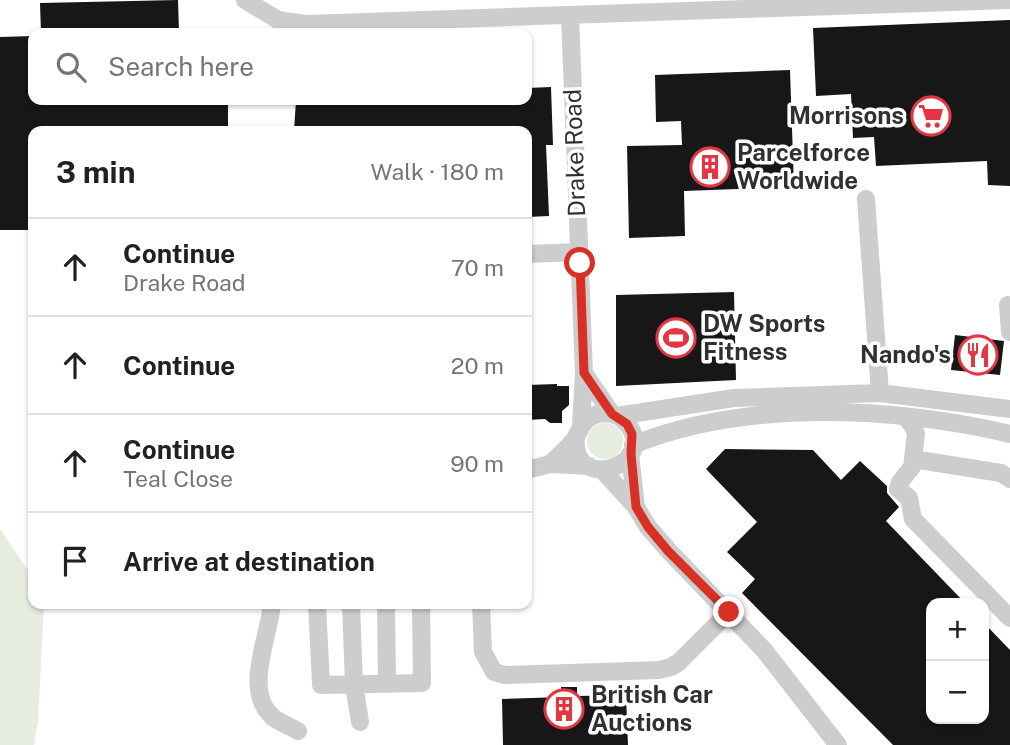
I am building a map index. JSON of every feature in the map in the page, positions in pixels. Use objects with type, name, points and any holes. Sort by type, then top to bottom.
[{"type":"street","points":[[245,0],[278,20],[306,24],[1009,0]]},
{"type":"street","name":"Drake Road","points":[[570,16],[584,373],[578,432]]},
{"type":"street","points":[[866,199],[880,393]]},
{"type":"street","points":[[532,254],[579,252]]},
{"type":"street","points":[[1009,305],[1010,332]]},
{"type":"street","points":[[584,373],[615,415],[627,424],[632,434],[636,507]]},
{"type":"street","points":[[550,464],[593,416],[734,398],[880,393],[1010,409]]},
{"type":"street","points":[[532,469],[550,464],[617,468],[632,449],[672,430],[771,414],[848,413],[905,417],[969,425],[1010,434]]},
{"type":"street","points":[[905,417],[916,434],[912,467],[898,489],[909,498],[913,519],[1010,618]]},
{"type":"street","points":[[578,432],[576,449],[581,458],[636,507],[668,551],[729,612],[794,686],[838,745]]},
{"type":"street","points":[[913,459],[1001,473],[1010,479]]},
{"type":"street","points":[[272,609],[257,685],[264,706],[275,718],[298,731]]},
{"type":"street","points":[[317,609],[321,685],[422,683],[421,609]]},
{"type":"street","points":[[351,609],[354,685],[360,722]]},
{"type":"street","points":[[386,609],[387,684]]},
{"type":"street","points":[[481,609],[483,652],[495,672],[505,675],[659,670],[671,667],[729,612]]},
{"type":"green space","points":[[605,423],[618,428],[623,441],[618,454],[605,459],[592,454],[587,441],[592,428]]},
{"type":"green space","points":[[0,529],[28,571],[28,609],[44,609],[38,721],[34,745],[0,745]]},
{"type":"building","points":[[178,0],[179,28],[41,28],[40,3]]},
{"type":"building","name":"Morrisons","points":[[1010,20],[1010,186],[988,185],[987,161],[876,166],[874,137],[853,138],[851,94],[816,96],[813,28]]},
{"type":"building","points":[[28,36],[28,105],[228,105],[228,126],[28,126],[28,230],[0,230],[0,37]]},
{"type":"building","name":"Parcelforce Worldwide","points":[[790,70],[794,187],[684,191],[685,236],[629,238],[627,146],[682,145],[681,121],[656,122],[655,75]]},
{"type":"building","points":[[551,87],[553,145],[546,145],[549,216],[532,217],[532,126],[294,126],[296,105],[532,105],[532,88]]},
{"type":"building","name":"DW Sports Fitness","points":[[734,292],[736,380],[616,386],[616,295]]},
{"type":"building","name":"Nando's","points":[[955,335],[1004,341],[1000,375],[951,370]]},
{"type":"building","points":[[532,385],[569,386],[569,405],[562,411],[562,423],[550,423],[545,419],[532,420]]},
{"type":"building","points":[[725,449],[813,450],[841,480],[860,461],[887,486],[887,493],[899,507],[886,521],[960,598],[926,598],[926,724],[989,724],[989,628],[1010,650],[1010,745],[893,745],[742,593],[755,579],[727,552],[757,522],[706,469]]},
{"type":"building","name":"British Car Auctions","points":[[561,687],[577,687],[577,696],[626,695],[628,745],[503,745],[502,699],[562,697]]},
{"type":"place","name":"Morrisons","points":[[931,116]]},
{"type":"place","name":"Parcelforce Worldwide","points":[[710,167]]},
{"type":"place","name":"DW Sports Fitness","points":[[676,338]]},
{"type":"place","name":"Nando's","points":[[978,355]]},
{"type":"place","name":"British Car Auctions","points":[[564,709]]},
{"type":"route","points":[[580,263],[584,373],[612,414],[627,424],[632,434],[636,507],[668,551],[729,612]]}]
